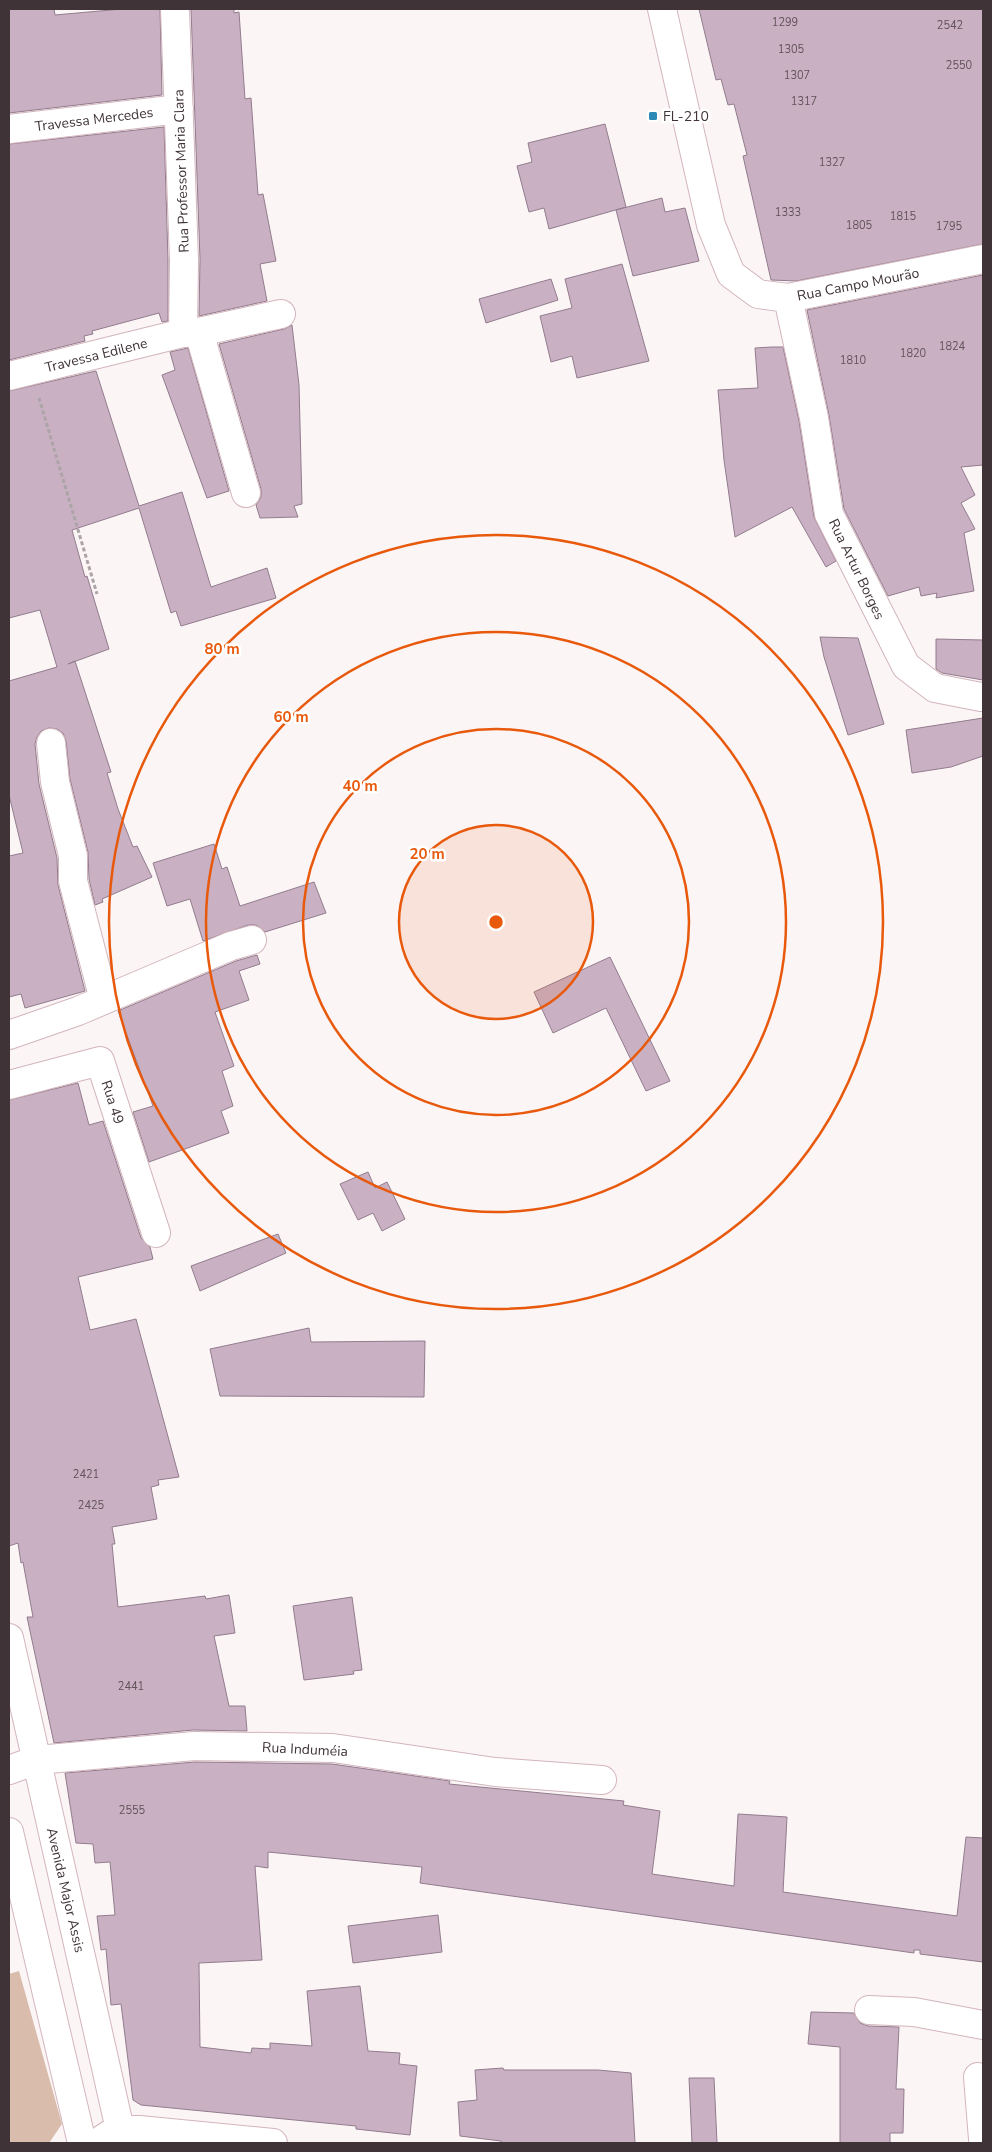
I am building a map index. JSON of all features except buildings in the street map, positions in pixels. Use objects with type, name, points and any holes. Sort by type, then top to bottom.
[{"type":"street","name":"Rua Professor Maria Clara","points":[[175,9],[184,260],[191,333],[246,493]]},
{"type":"street","name":"Rua Campo Mourão","points":[[662,9],[711,225],[731,274],[758,294],[788,298],[983,259]]},
{"type":"street","name":"Travessa Mercedes","points":[[9,129],[179,109]]},
{"type":"street","name":"Rua Artur Borges","points":[[788,298],[814,418],[829,514],[906,666],[935,688],[981,697]]},
{"type":"street","name":"Travessa Edilene","points":[[20,373],[280,314]]},
{"type":"street","points":[[51,743],[55,782],[73,856],[73,881],[104,1000]]},
{"type":"street","points":[[9,1035],[78,1012],[231,946],[252,940]]},
{"type":"street","name":"Rua 49","points":[[9,1085],[100,1061],[156,1233]]},
{"type":"street","name":"Avenida Major Assis","points":[[9,1638],[18,1723],[38,1760],[121,2136]]},
{"type":"street","name":"Rua Induméia","points":[[9,1770],[38,1760],[194,1746],[333,1748],[495,1772],[602,1780]]},
{"type":"street","points":[[9,1832],[82,2143]]},
{"type":"street","points":[[869,2010],[914,2012],[983,2025]]},
{"type":"street","points":[[978,2077],[983,2139]]},
{"type":"street","points":[[97,2143],[121,2136],[273,2143]]},
{"type":"path","points":[[20,373],[97,594]]},
{"type":"shaded area","points":[[19,1971],[62,2124],[49,2143],[9,2143],[9,1974]]},
{"type":"place","name":"FL-210","points":[[653,116]]}]
